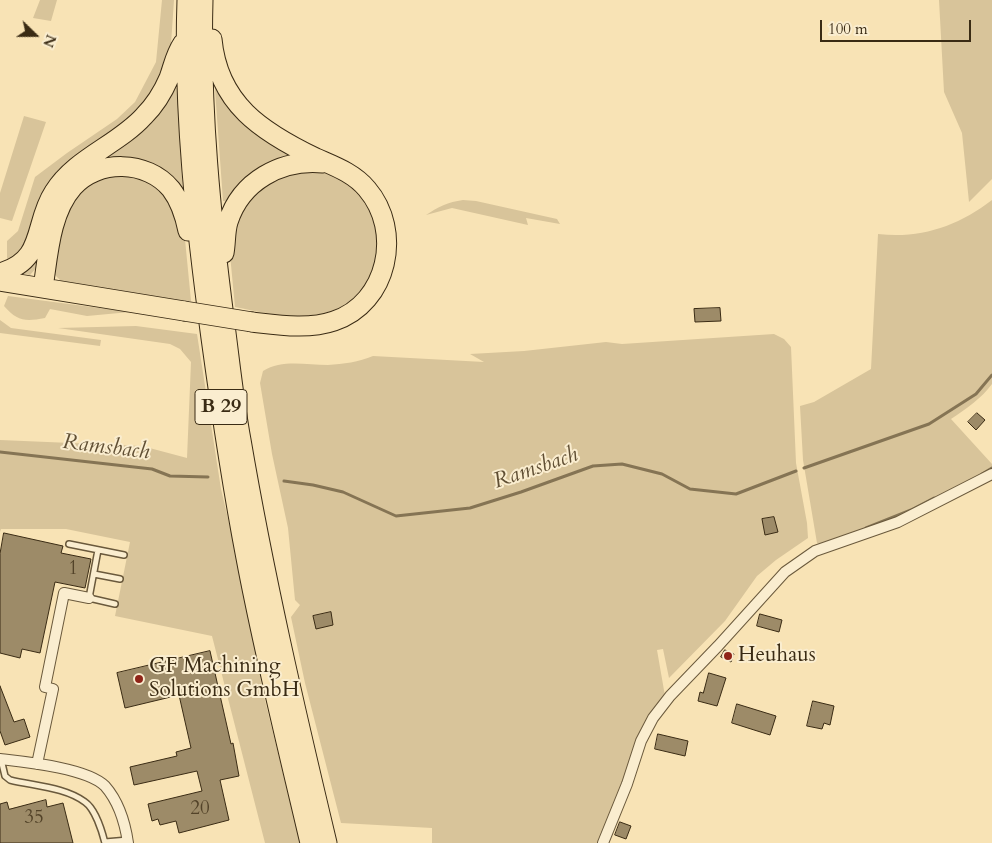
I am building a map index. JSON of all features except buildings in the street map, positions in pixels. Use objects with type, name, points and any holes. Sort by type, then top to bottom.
[{"type":"highway","name":"B 29","points":[[187,0],[186,40],[192,178],[200,254],[220,399],[246,559],[280,718],[310,843]]},
{"type":"highway","name":"B 29","points":[[203,0],[202,70],[208,179],[240,438],[296,714],[327,843]]},
{"type":"highway","points":[[0,281],[252,322],[306,326],[318,326],[335,321],[354,311],[370,295],[384,268],[387,256],[387,235],[382,215],[373,197],[352,175],[275,137],[254,122],[238,106],[225,86],[215,62],[210,0]]},
{"type":"highway","points":[[0,273],[19,265],[32,250],[52,194],[68,174],[130,130],[152,108],[169,77],[176,53],[186,40]]},
{"type":"highway","points":[[218,272],[225,252],[226,233],[232,212],[237,202],[251,185],[269,172],[290,165],[312,162],[334,166]]},
{"type":"highway","points":[[42,288],[55,223],[65,198],[85,176],[108,167],[126,166],[141,169],[161,180],[178,200],[184,212],[189,238],[200,254]]},
{"type":"street","points":[[603,843],[627,784],[641,741],[653,718],[670,696],[785,572],[815,551],[898,522],[992,474]]},
{"type":"street","points":[[37,764],[53,689],[45,687],[64,593],[88,598]]},
{"type":"street","points":[[1,759],[37,764],[88,776],[104,785],[119,805],[128,842]]},
{"type":"lane","points":[[69,544],[124,555]]},
{"type":"lane","points":[[98,550],[88,598],[116,604]]},
{"type":"lane","points":[[94,574],[120,579]]},
{"type":"lane","points":[[1,759],[5,776],[10,780],[66,793],[86,802],[98,820],[105,842],[128,842]]},
{"type":"shaded area","points":[[40,0],[57,0],[51,21],[33,18]]},
{"type":"shaded area","points":[[162,0],[174,0],[171,44],[165,69],[154,92],[27,247],[15,257],[7,260],[7,241],[18,231],[35,177],[117,119],[135,102],[156,62]]},
{"type":"shaded area","points":[[939,0],[992,0],[992,179],[969,202],[962,133],[944,92]]},
{"type":"shaded area","points":[[214,76],[302,156],[229,202],[223,201]]},
{"type":"shaded area","points":[[170,87],[177,88],[183,194],[165,174],[142,161],[119,159],[107,160],[96,164],[76,175],[61,192],[50,218],[39,265],[30,275],[12,272],[24,264],[38,245],[53,201],[60,189],[83,166],[142,126],[157,108]]},
{"type":"shaded area","points":[[24,116],[46,122],[12,221],[0,218],[0,193]]},
{"type":"shaded area","points":[[114,170],[160,185],[184,229],[191,301],[174,301],[61,281],[53,273],[56,240],[76,192]]},
{"type":"shaded area","points":[[300,170],[322,172],[337,176],[351,184],[362,196],[378,227],[378,255],[369,281],[353,299],[341,307],[315,315],[288,316],[235,307],[229,244],[245,202],[278,176]]},
{"type":"shaded area","points":[[463,200],[476,201],[557,219],[560,224],[526,218],[528,225],[452,208],[426,215],[443,205]]},
{"type":"shaded area","points":[[992,200],[992,384],[979,399],[951,419],[992,464],[992,470],[897,518],[820,545],[817,543],[803,460],[800,406],[814,402],[871,369],[878,234],[909,234],[938,229],[966,217]]},
{"type":"shaded area","points":[[8,296],[130,312],[87,316],[50,309],[45,318],[27,320],[13,315],[4,306]]},
{"type":"shaded area","points":[[0,320],[11,328],[101,340],[100,346],[0,333]]},
{"type":"shaded area","points":[[136,326],[197,334],[221,489],[237,557],[263,692],[300,843],[265,843],[212,636],[115,616],[130,542],[66,529],[1,529],[0,532],[0,440],[142,446],[187,458],[191,362],[180,349],[170,344],[58,328]]},
{"type":"shaded area","points":[[774,334],[784,339],[791,347],[796,463],[808,538],[757,576],[725,621],[669,678],[663,649],[657,650],[665,696],[626,774],[599,843],[432,843],[432,828],[341,823],[305,683],[291,617],[300,605],[295,600],[288,528],[272,454],[260,383],[263,371],[278,365],[334,365],[373,356],[484,362],[470,354],[524,351],[606,342],[622,344]]},
{"type":"waterway","name":"Ramsbach","points":[[804,468],[929,424],[976,394],[992,375]]},
{"type":"waterway","name":"Ramsbach","points":[[0,452],[152,469],[170,476],[208,477]]},
{"type":"waterway","name":"Ramsbach","points":[[284,481],[343,492],[396,516],[470,508],[593,466],[622,464],[662,474],[690,489],[736,494],[796,471]]},
{"type":"waterway","points":[[982,474],[992,468]]},
{"type":"waterway","points":[[866,528],[911,510],[934,498]]},
{"type":"place","name":"Heuhaus","points":[[728,656]]},
{"type":"place","name":"GF Machining Solutions GmbH","points":[[139,679]]}]
